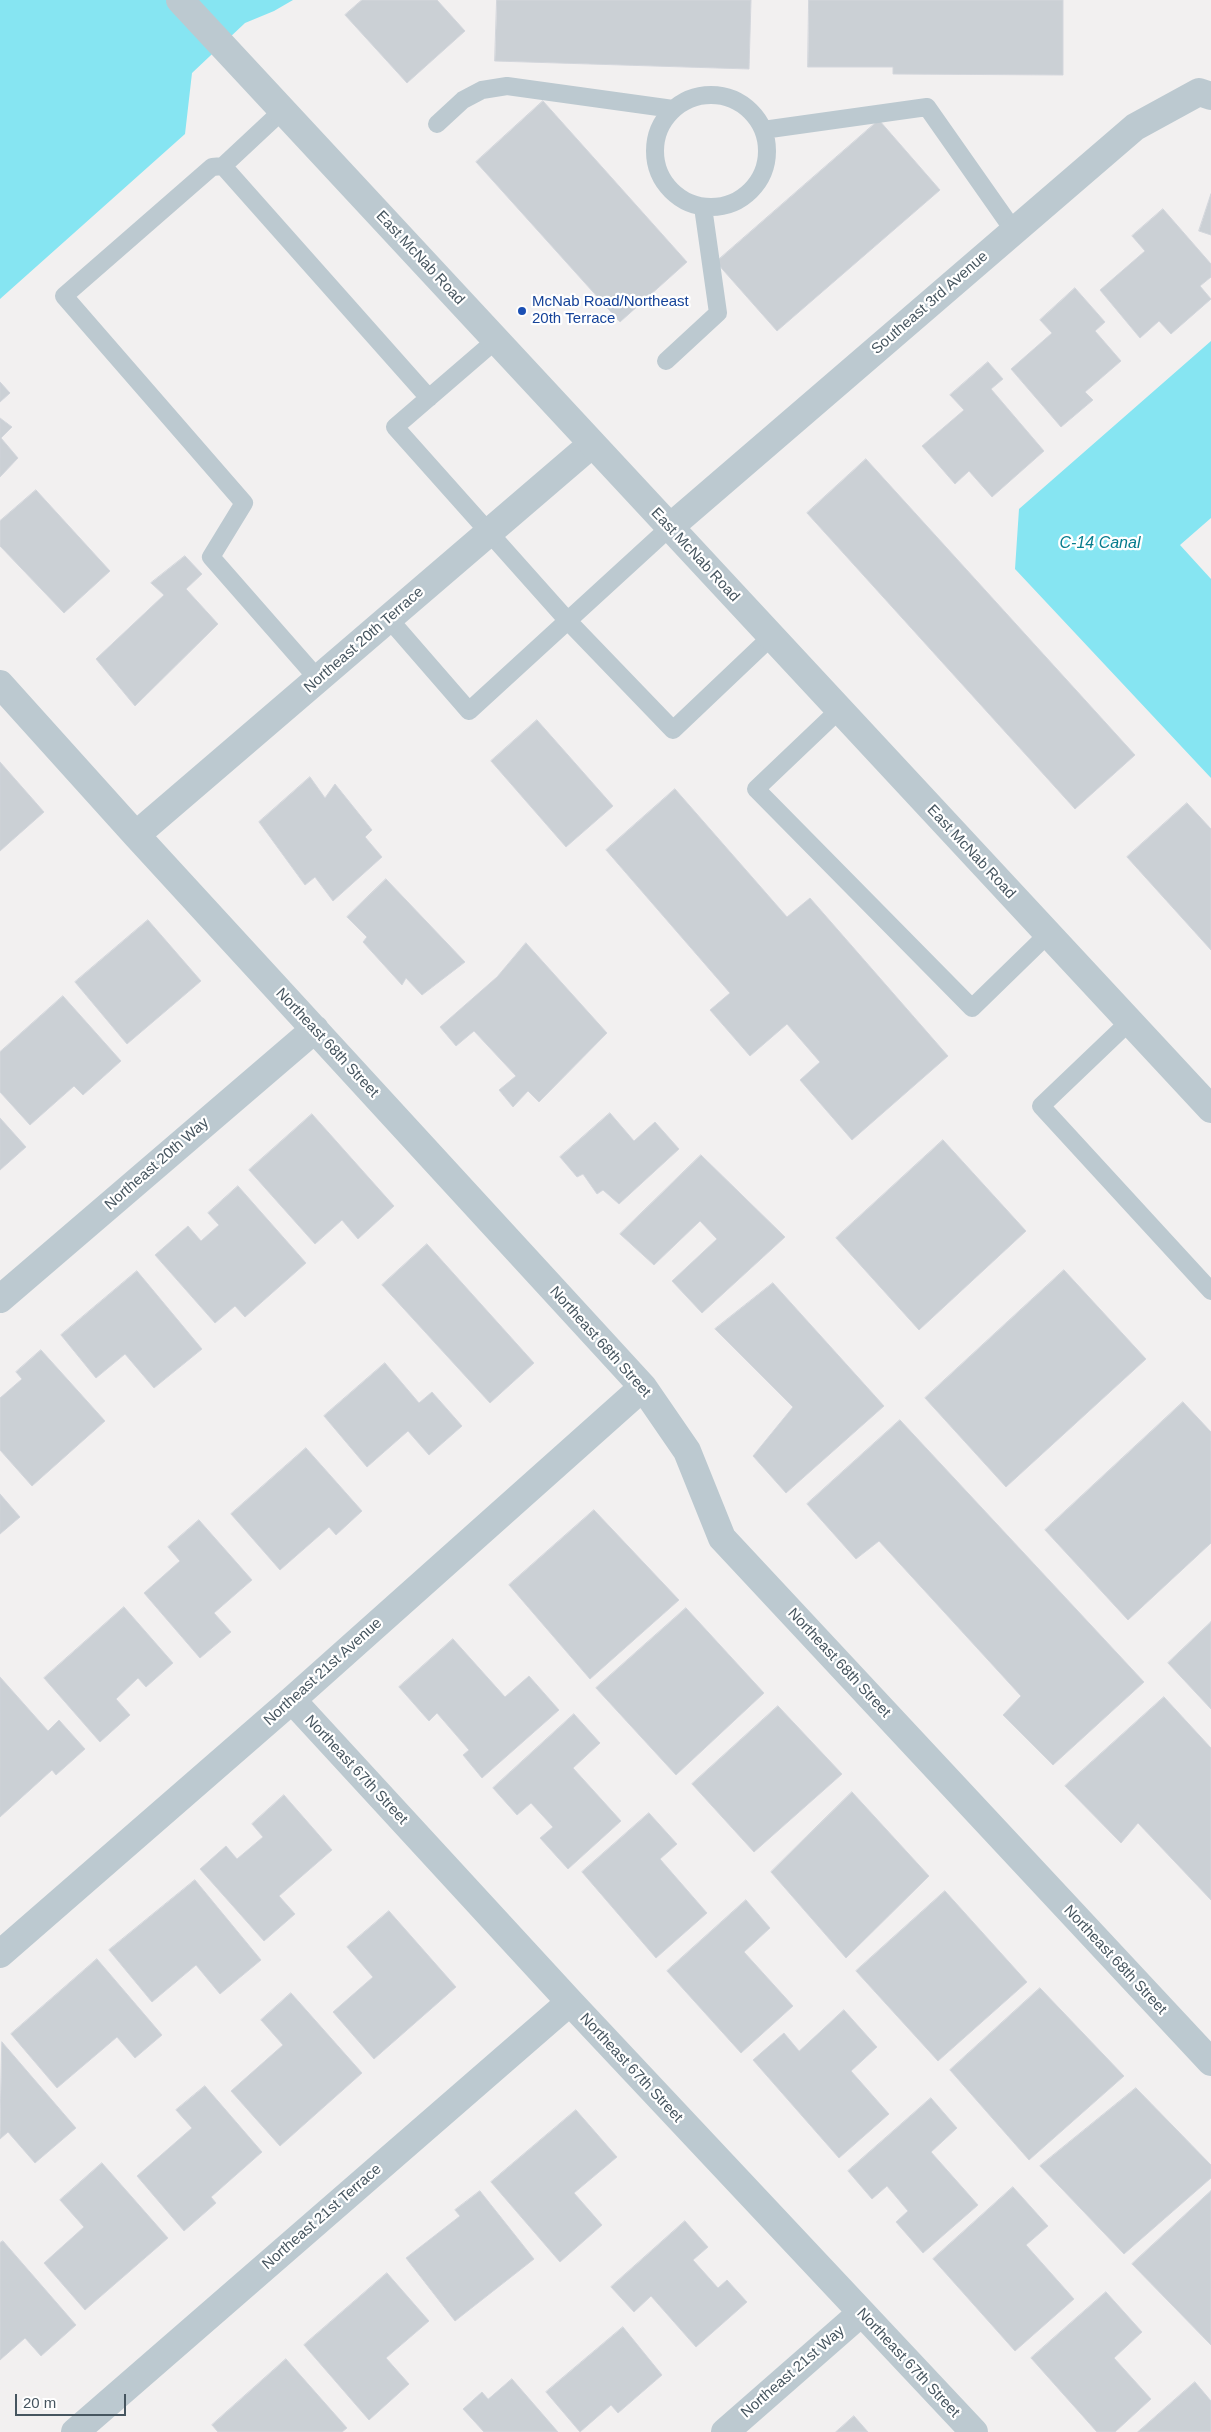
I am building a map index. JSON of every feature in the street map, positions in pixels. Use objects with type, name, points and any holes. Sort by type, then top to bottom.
[{"type":"street","name":"East McNab Road","points":[[180,0],[1211,1109]]},
{"type":"street","name":"Southeast 3rd Avenue","points":[[669,528],[1135,127],[1205,94]]},
{"type":"street","name":"Northeast 20th Terrace","points":[[136,835],[592,444]]},
{"type":"street","name":"Northeast 68th Street","points":[[0,684],[136,835],[643,1386],[687,1452],[722,1538],[1211,2062]]},
{"type":"street","name":"Northeast 20th Way","points":[[0,1299],[315,1029]]},
{"type":"street","name":"Northeast 21st Avenue","points":[[0,1954],[292,1700],[643,1386]]},
{"type":"street","name":"Northeast 67th Street","points":[[292,1700],[570,2002],[974,2432]]},
{"type":"street","name":"Northeast 21st Terrace","points":[[75,2432],[570,2002]]},
{"type":"street","name":"Northeast 21st Way","points":[[725,2432],[861,2313]]},
{"type":"lane","points":[[437,124],[463,100],[482,90],[507,86],[673,109]]},
{"type":"lane","points":[[705,95],[723,96],[740,102],[754,115],[763,130],[767,149],[765,168],[755,186],[741,199],[723,206],[703,207],[685,201],[670,190],[660,176],[655,158],[655,140],[662,123],[673,109],[688,99],[705,95]]},
{"type":"lane","points":[[763,130],[927,107],[1014,230]]},
{"type":"lane","points":[[283,110],[223,166],[212,167],[64,296],[244,503],[211,557],[318,679]]},
{"type":"lane","points":[[223,166],[429,398]]},
{"type":"lane","points":[[666,360],[718,313],[703,207]]},
{"type":"lane","points":[[496,340],[396,427],[568,620],[673,730],[771,637]]},
{"type":"lane","points":[[389,619],[469,711],[669,528]]},
{"type":"lane","points":[[839,710],[756,789],[972,1008],[1048,934]]},
{"type":"lane","points":[[1129,1022],[1041,1106],[1211,1290]]},
{"type":"water","points":[[0,0],[293,0],[274,11],[245,23],[192,73],[185,134],[0,299]]},
{"type":"water","name":"C-14 Canal","points":[[1211,341],[1211,518],[1180,545],[1211,579],[1211,778],[1015,569],[1019,509]]},
{"type":"building","points":[[362,0],[437,0],[465,31],[407,83],[345,15]]},
{"type":"building","points":[[497,0],[751,0],[749,69],[495,61]]},
{"type":"building","points":[[809,0],[1063,0],[1063,75],[893,74],[893,67],[808,67]]},
{"type":"building","points":[[543,101],[687,262],[620,322],[476,162]]},
{"type":"building","points":[[879,120],[940,190],[777,331],[716,262]]},
{"type":"building","points":[[1211,194],[1211,235],[1199,231]]},
{"type":"building","points":[[1163,209],[1211,264],[1211,277],[1200,286],[1211,299],[1171,334],[1159,321],[1140,338],[1100,290],[1145,251],[1132,236]]},
{"type":"building","points":[[1075,288],[1105,322],[1095,331],[1121,361],[1085,392],[1093,400],[1061,427],[1011,369],[1052,333],[1040,320]]},
{"type":"building","points":[[988,362],[1003,379],[991,389],[1044,451],[992,497],[969,471],[955,484],[922,446],[964,410],[950,395]]},
{"type":"building","points":[[0,382],[10,393],[0,402]]},
{"type":"building","points":[[0,418],[12,427],[1,438],[18,458],[0,477]]},
{"type":"building","points":[[866,459],[1135,755],[1075,809],[807,513]]},
{"type":"building","points":[[36,490],[110,571],[64,613],[0,546],[0,521]]},
{"type":"building","points":[[185,556],[202,574],[186,589],[218,624],[135,706],[96,659],[164,595],[151,583]]},
{"type":"building","points":[[537,720],[613,806],[566,847],[491,761]]},
{"type":"building","points":[[0,762],[44,812],[0,851]]},
{"type":"building","points":[[310,777],[325,798],[335,784],[372,830],[365,837],[382,857],[333,901],[315,877],[305,885],[259,822]]},
{"type":"building","points":[[675,789],[787,917],[810,898],[948,1056],[852,1140],[800,1080],[820,1062],[787,1024],[750,1056],[710,1010],[730,993],[606,850]]},
{"type":"building","points":[[1187,803],[1211,829],[1211,950],[1127,857]]},
{"type":"building","points":[[386,879],[465,962],[422,995],[406,978],[402,985],[363,942],[367,937],[347,917]]},
{"type":"building","points":[[148,920],[201,981],[127,1044],[75,982]]},
{"type":"building","points":[[526,943],[607,1033],[539,1102],[528,1091],[513,1107],[499,1090],[516,1076],[474,1031],[456,1046],[440,1027],[497,977]]},
{"type":"building","points":[[63,996],[121,1061],[83,1095],[74,1086],[30,1125],[0,1092],[0,1052]]},
{"type":"building","points":[[610,1113],[634,1141],[655,1122],[679,1149],[619,1204],[603,1190],[597,1194],[583,1174],[577,1177],[560,1157]]},
{"type":"building","points":[[312,1114],[394,1206],[358,1239],[342,1220],[315,1244],[249,1170]]},
{"type":"building","points":[[0,1118],[26,1147],[0,1170]]},
{"type":"building","points":[[943,1140],[1026,1231],[919,1330],[836,1238]]},
{"type":"building","points":[[701,1155],[785,1237],[702,1313],[672,1281],[717,1239],[700,1221],[654,1265],[620,1234]]},
{"type":"building","points":[[238,1186],[306,1263],[245,1317],[235,1306],[215,1323],[155,1255],[188,1226],[201,1241],[219,1225],[208,1213]]},
{"type":"building","points":[[427,1244],[534,1363],[490,1403],[382,1285]]},
{"type":"building","points":[[1064,1270],[1146,1359],[1006,1487],[925,1398]]},
{"type":"building","points":[[137,1271],[202,1349],[154,1388],[125,1354],[96,1378],[61,1335]]},
{"type":"building","points":[[773,1283],[884,1406],[786,1493],[753,1456],[793,1407],[715,1329]]},
{"type":"building","points":[[41,1350],[105,1421],[32,1486],[0,1450],[0,1398],[22,1379],[16,1372]]},
{"type":"building","points":[[385,1363],[419,1403],[432,1392],[462,1426],[429,1455],[408,1431],[367,1467],[324,1416]]},
{"type":"building","points":[[1183,1402],[1211,1432],[1211,1543],[1128,1620],[1045,1530]]},
{"type":"building","points":[[900,1420],[1144,1682],[1053,1765],[1003,1715],[1021,1696],[879,1541],[856,1559],[807,1504]]},
{"type":"building","points":[[306,1448],[362,1511],[336,1535],[329,1527],[280,1570],[231,1514]]},
{"type":"building","points":[[0,1494],[20,1517],[0,1534]]},
{"type":"building","points":[[594,1510],[679,1600],[590,1679],[509,1585]]},
{"type":"building","points":[[199,1520],[252,1580],[214,1613],[231,1632],[200,1658],[144,1593],[180,1561],[168,1547]]},
{"type":"building","points":[[124,1607],[173,1663],[146,1687],[138,1678],[116,1699],[130,1715],[100,1742],[44,1678]]},
{"type":"building","points":[[686,1608],[764,1693],[676,1775],[596,1688]]},
{"type":"building","points":[[1211,1622],[1211,1709],[1168,1663]]},
{"type":"building","points":[[453,1639],[505,1697],[529,1676],[559,1710],[482,1778],[463,1755],[469,1750],[437,1713],[429,1721],[399,1687]]},
{"type":"building","points":[[0,1677],[48,1731],[59,1720],[85,1749],[56,1775],[52,1770],[0,1817]]},
{"type":"building","points":[[1164,1697],[1211,1748],[1211,1900],[1138,1823],[1121,1843],[1065,1786]]},
{"type":"building","points":[[778,1706],[842,1774],[754,1852],[692,1784]]},
{"type":"building","points":[[574,1714],[600,1743],[573,1768],[621,1821],[568,1869],[540,1838],[553,1827],[531,1803],[517,1815],[493,1788]]},
{"type":"building","points":[[852,1792],[929,1876],[846,1958],[771,1872]]},
{"type":"building","points":[[284,1795],[332,1850],[279,1896],[295,1914],[264,1941],[200,1869],[226,1846],[237,1859],[263,1837],[252,1824]]},
{"type":"building","points":[[649,1813],[677,1844],[660,1859],[707,1913],[656,1958],[582,1872]]},
{"type":"building","points":[[195,1880],[261,1960],[220,1994],[196,1965],[152,2002],[109,1950]]},
{"type":"building","points":[[945,1891],[1027,1982],[938,2061],[856,1971]]},
{"type":"building","points":[[746,1900],[770,1928],[744,1952],[793,2006],[741,2053],[667,1971]]},
{"type":"building","points":[[389,1911],[456,1987],[374,2059],[333,2012],[373,1977],[347,1947]]},
{"type":"building","points":[[97,1959],[162,2035],[135,2058],[117,2037],[57,2088],[11,2034]]},
{"type":"building","points":[[1040,1988],[1124,2076],[1029,2160],[950,2070]]},
{"type":"building","points":[[291,1993],[362,2073],[280,2146],[231,2091],[283,2045],[261,2020]]},
{"type":"building","points":[[844,2010],[877,2047],[851,2071],[889,2114],[839,2158],[753,2060],[784,2033],[799,2051]]},
{"type":"building","points":[[2,2042],[76,2128],[35,2163],[8,2132],[0,2139]]},
{"type":"building","points":[[205,2086],[262,2152],[211,2197],[216,2203],[184,2231],[137,2176],[192,2128],[176,2110]]},
{"type":"building","points":[[1136,2088],[1211,2165],[1211,2178],[1124,2254],[1040,2166]]},
{"type":"building","points":[[931,2098],[957,2128],[931,2152],[978,2205],[923,2253],[896,2222],[908,2211],[887,2186],[872,2199],[848,2171]]},
{"type":"building","points":[[576,2110],[617,2157],[574,2193],[602,2225],[560,2262],[491,2182]]},
{"type":"building","points":[[102,2163],[168,2238],[85,2310],[44,2263],[84,2227],[60,2200]]},
{"type":"building","points":[[1013,2187],[1048,2226],[1026,2245],[1074,2299],[1015,2351],[933,2259]]},
{"type":"building","points":[[480,2191],[534,2259],[455,2321],[406,2258],[460,2216],[455,2210]]},
{"type":"building","points":[[1211,2191],[1211,2345],[1132,2264]]},
{"type":"building","points":[[685,2221],[708,2247],[693,2260],[718,2288],[727,2280],[747,2302],[696,2347],[651,2296],[634,2312],[611,2287]]},
{"type":"building","points":[[3,2241],[76,2325],[41,2356],[25,2338],[0,2360],[0,2243]]},
{"type":"building","points":[[387,2273],[429,2321],[386,2358],[409,2384],[369,2420],[304,2345]]},
{"type":"building","points":[[1106,2292],[1142,2332],[1114,2358],[1151,2399],[1115,2432],[1097,2432],[1031,2358]]},
{"type":"building","points":[[623,2327],[662,2375],[618,2413],[611,2405],[580,2432],[546,2392]]},
{"type":"building","points":[[286,2359],[347,2428],[342,2432],[218,2432],[212,2425]]},
{"type":"building","points":[[512,2379],[558,2432],[484,2432],[463,2409],[482,2392],[488,2399]]},
{"type":"building","points":[[1195,2382],[1211,2401],[1211,2432],[1138,2432]]},
{"type":"building","points":[[854,2416],[868,2432],[836,2432]]},
{"type":"place","name":"McNab Road/Northeast 20th Terrace","points":[[522,311]]}]
